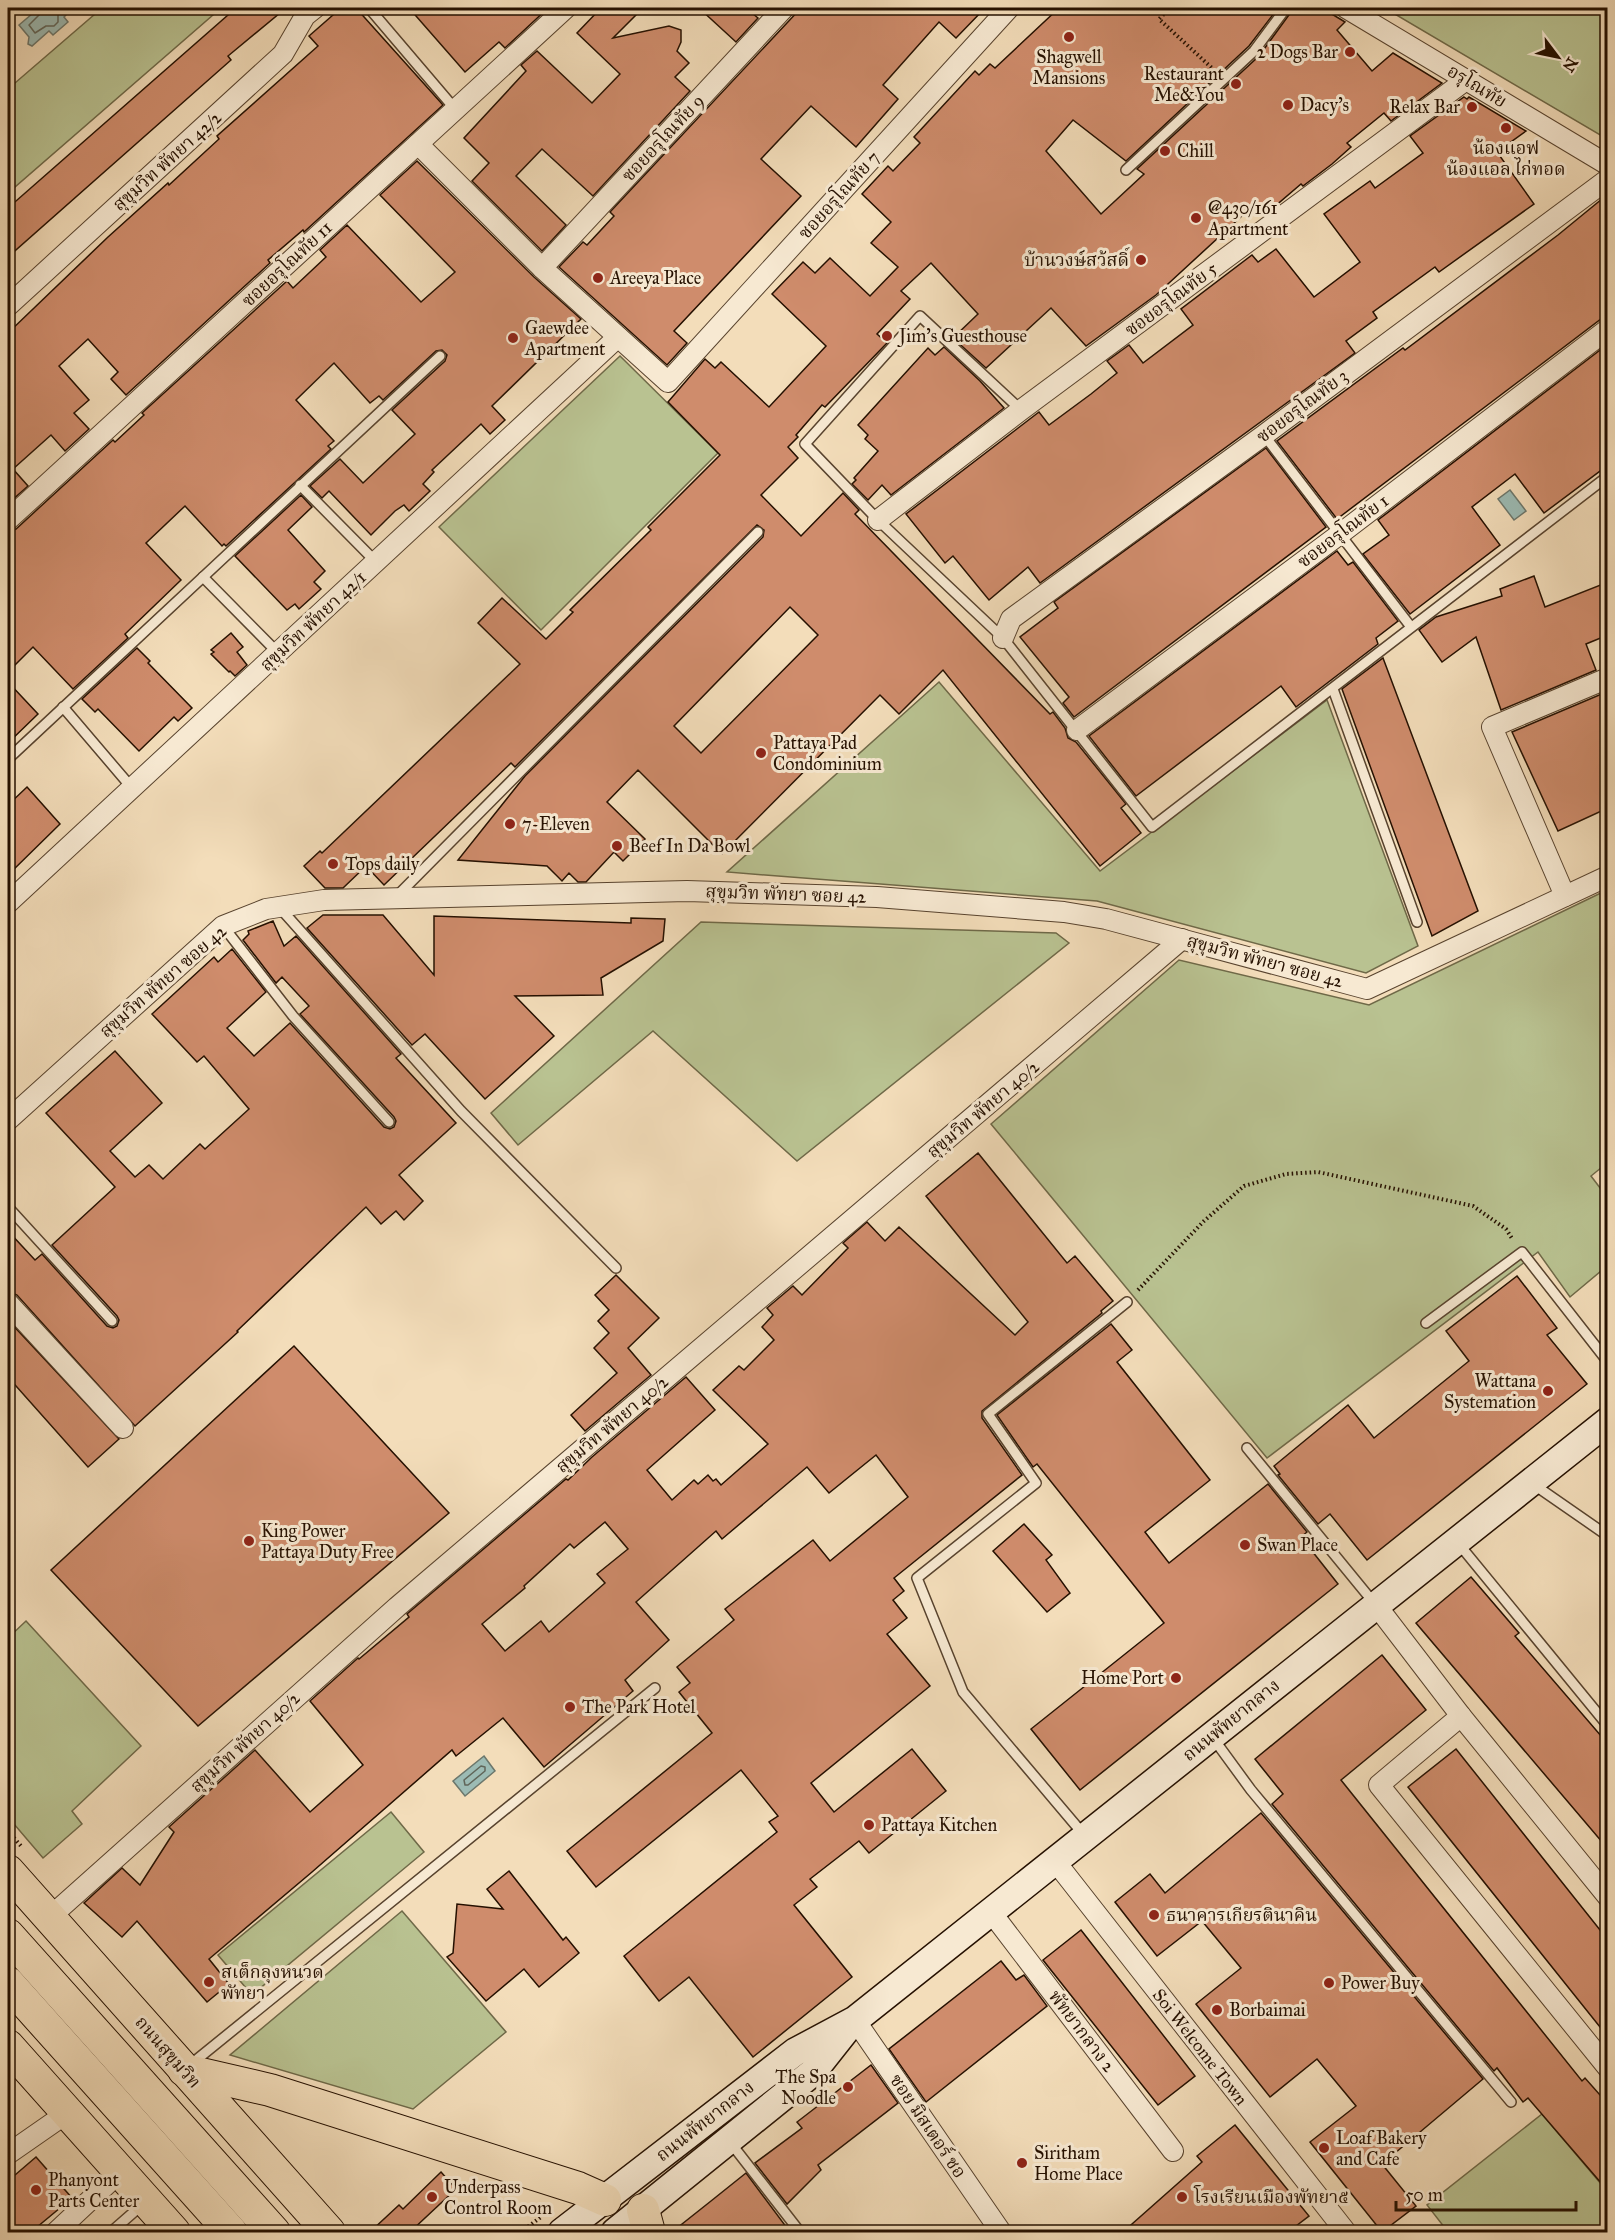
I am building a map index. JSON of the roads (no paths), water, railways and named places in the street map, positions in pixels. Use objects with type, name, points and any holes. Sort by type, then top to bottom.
[{"type":"highway","name":"ถนนสุขุมวิท","points":[[15,1860],[50,1917],[329,2232]]},
{"type":"highway","points":[[8,1935],[274,2232]]},
{"type":"highway","points":[[8,1983],[231,2232]]},
{"type":"highway","points":[[8,2046],[174,2232]]},
{"type":"highway","points":[[184,2070],[270,2090],[578,2188],[605,2200]]},
{"type":"main road","name":"ถนนพัทยากลาง","points":[[562,2232],[795,2052],[855,2020],[1608,1421]]},
{"type":"main road","name":"ถนนพัทยากลาง","points":[[615,2232],[646,2221],[729,2140],[812,2073],[855,2020]]},
{"type":"street","name":"สุขุมวิท พัทยา 42/2","points":[[8,306],[283,54],[304,16],[315,8]]},
{"type":"street","name":"ซอยอรุโณทัย 9","points":[[542,268],[784,8]]},
{"type":"street","name":"ซอยอรุโณทัย 7","points":[[618,337],[668,382],[1010,8]]},
{"type":"street","name":"อรุโณทัย","points":[[1346,8],[1376,15],[1466,80],[1608,165]]},
{"type":"street","name":"ซอยอรุโณทัย 11","points":[[8,520],[455,110],[561,9]]},
{"type":"street","name":"ซอยอรุโณทัย 5","points":[[878,520],[1021,410],[1466,80]]},
{"type":"street","points":[[417,144],[542,268],[618,337]]},
{"type":"street","name":"ซอยอรุโณทัย 3","points":[[1003,638],[1011,619],[1264,435],[1608,179]]},
{"type":"street","name":"ซอยอรุโณทัย 1","points":[[1077,730],[1340,534],[1608,329]]},
{"type":"street","name":"สุขุมวิท พัทยา 42/1","points":[[8,903],[618,337]]},
{"type":"street","points":[[1565,896],[1492,727],[1608,678]]},
{"type":"street","name":"สุขุมวิท พัทยา ซอย 42","points":[[8,1120],[224,926],[279,906],[324,900],[687,891],[877,897],[1064,912],[1106,919],[1367,989],[1608,876]]},
{"type":"street","name":"สุขุมวิท พัทยา 40/2","points":[[50,1917],[397,1607],[1182,939]]},
{"type":"street","points":[[8,1304],[123,1428]]},
{"type":"street","points":[[1376,1605],[1461,1716],[1608,1897]]},
{"type":"street","points":[[1461,1716],[1379,1785],[1604,2055]]},
{"type":"street","name":"Soi Welcome Town","points":[[1054,1861],[1346,2232]]},
{"type":"street","name":"พัทยากลาง 2","points":[[991,1912],[1173,2151]]},
{"type":"street","name":"ซอย มิสเตอร์ ชอ","points":[[855,2020],[1001,2232]]},
{"type":"street","points":[[8,2154],[67,2113]]},
{"type":"street","points":[[56,2232],[120,2172]]},
{"type":"lane","points":[[369,8],[455,110]]},
{"type":"lane","points":[[1126,170],[1254,51],[1286,8]]},
{"type":"lane","points":[[1021,410],[920,316],[805,444],[878,520],[1003,638],[1152,827],[1608,476]]},
{"type":"lane","points":[[8,759],[440,356]]},
{"type":"lane","points":[[1264,435],[1411,627]]},
{"type":"lane","points":[[300,486],[376,562]]},
{"type":"lane","points":[[395,898],[758,532]]},
{"type":"lane","points":[[203,577],[278,653]]},
{"type":"lane","points":[[1333,688],[1417,922]]},
{"type":"lane","points":[[63,707],[132,788]]},
{"type":"lane","points":[[279,906],[461,1111],[616,1268]]},
{"type":"lane","points":[[224,926],[293,1016],[388,1122]]},
{"type":"lane","points":[[8,1207],[112,1321]]},
{"type":"lane","points":[[1426,1323],[1522,1252],[1608,1362]]},
{"type":"lane","points":[[1085,1836],[963,1692],[917,1578],[1036,1483],[988,1414],[1127,1302]]},
{"type":"lane","points":[[1247,1448],[1376,1605]]},
{"type":"lane","points":[[1531,1482],[1608,1536]]},
{"type":"lane","points":[[1456,1541],[1608,1726]]},
{"type":"lane","points":[[184,2070],[655,1688]]},
{"type":"lane","points":[[1212,1736],[1251,1790],[1511,2102]]},
{"type":"lane","points":[[729,2140],[800,2232]]},
{"type":"lane","points":[[112,2232],[146,2201]]},
{"type":"water","points":[[39,8],[62,8],[67,14],[64,17],[68,22],[53,35],[49,31],[32,46],[28,44],[29,37],[19,25]]},
{"type":"water","points":[[1510,490],[1526,511],[1514,520],[1498,499]]},
{"type":"water","points":[[484,1756],[495,1771],[465,1796],[453,1781]]},
{"type":"place","name":"Shagwell Mansions","points":[[1069,37]]},
{"type":"place","name":"2 Dogs Bar","points":[[1350,52]]},
{"type":"place","name":"Restaurant Me&You","points":[[1236,84]]},
{"type":"place","name":"Dacy's","points":[[1288,105]]},
{"type":"place","name":"Relax Bar","points":[[1472,107]]},
{"type":"place","name":"น้องแอฟ น้องแอล ไก่ทอด","points":[[1506,128]]},
{"type":"place","name":"Chill","points":[[1165,151]]},
{"type":"place","name":"@430/161 Apartment","points":[[1196,218]]},
{"type":"place","name":"บ้านวงษ์สว้สดิ์","points":[[1141,260]]},
{"type":"place","name":"Areeya Place","points":[[598,278]]},
{"type":"place","name":"Jim's Guesthouse","points":[[887,336]]},
{"type":"place","name":"Gaewdee Apartment","points":[[513,338]]},
{"type":"place","name":"Pattaya Pad Condominium","points":[[761,753]]},
{"type":"place","name":"7-Eleven","points":[[510,824]]},
{"type":"place","name":"Beef In Da Bowl","points":[[617,846]]},
{"type":"place","name":"Tops daily","points":[[333,864]]},
{"type":"place","name":"Wattana Systemation","points":[[1548,1391]]},
{"type":"place","name":"King Power Pattaya Duty Free","points":[[249,1541]]},
{"type":"place","name":"Swan Place","points":[[1245,1545]]},
{"type":"place","name":"Home Port","points":[[1176,1678]]},
{"type":"place","name":"The Park Hotel","points":[[570,1707]]},
{"type":"place","name":"Pattaya Kitchen","points":[[869,1825]]},
{"type":"place","name":"ธนาคารเกียรตินาคิน","points":[[1154,1915]]},
{"type":"place","name":"สเต็กลุงหนวด พัทยา","points":[[209,1982]]},
{"type":"place","name":"Power Buy","points":[[1329,1983]]},
{"type":"place","name":"Borbaimai","points":[[1217,2010]]},
{"type":"place","name":"The Spa Noodle","points":[[848,2087]]},
{"type":"place","name":"Loaf Bakery and Cafe","points":[[1324,2148]]},
{"type":"place","name":"Siritham Home Place","points":[[1022,2163]]},
{"type":"place","name":"Phanyont Parts Center","points":[[36,2190]]},
{"type":"place","name":"Underpass Control Room","points":[[432,2197]]},
{"type":"place","name":"โรงเรียนเมืองพัทยา๕","points":[[1182,2197]]}]
